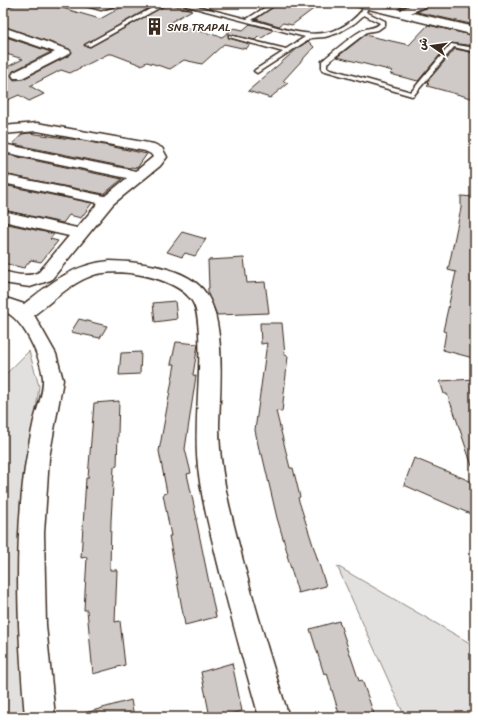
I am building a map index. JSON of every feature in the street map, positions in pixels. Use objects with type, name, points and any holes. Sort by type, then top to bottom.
[{"type":"main road","points":[[365,6],[394,8],[406,7],[475,28]]},
{"type":"main road","points":[[365,6],[475,31]]},
{"type":"street","points":[[406,7],[425,3]]},
{"type":"street","points":[[3,30],[66,52],[18,75]]},
{"type":"street","points":[[29,52],[44,44]]},
{"type":"street","points":[[3,130],[37,127],[154,148],[160,154],[158,160],[108,201],[48,272],[40,279],[22,282],[3,277]]},
{"type":"street","points":[[3,148],[139,176]]},
{"type":"street","points":[[3,179],[108,201]]},
{"type":"street","points":[[3,216],[81,234]]},
{"type":"street","points":[[24,314],[64,283],[88,270],[109,266],[138,268],[165,275],[185,284],[201,299],[206,313],[209,338],[208,443],[215,500],[248,631],[274,717]]},
{"type":"street","points":[[3,304],[17,308],[24,314],[45,351],[50,364],[53,379],[52,395],[41,441],[36,472],[31,543],[36,670],[40,717]]},
{"type":"lane","points":[[78,3],[101,8],[120,3]]},
{"type":"lane","points":[[88,45],[165,3]]},
{"type":"lane","points":[[178,3],[310,36],[324,36],[336,33],[365,6],[383,22],[382,25],[373,30],[364,32],[324,62],[324,69],[412,94],[453,45],[475,50]]},
{"type":"lane","points":[[248,20],[275,3]]},
{"type":"lane","points":[[231,36],[287,51]]},
{"type":"lane","points":[[257,71],[310,36]]},
{"type":"shaded area","points":[[29,351],[39,386],[31,449],[29,717],[3,717],[3,377]]},
{"type":"shaded area","points":[[337,566],[475,646],[475,717],[405,717]]},
{"type":"building","points":[[19,3],[45,3],[100,19],[129,3],[158,3],[84,45],[90,47],[168,4],[192,10],[169,23],[222,37],[234,28],[243,30],[250,24],[273,30],[262,38],[258,37],[255,40],[228,34],[229,38],[250,44],[246,49],[224,44],[202,64],[184,60],[170,69],[147,62],[141,65],[112,54],[108,54],[70,73],[61,70],[30,86],[44,94],[29,101],[19,95],[3,102],[3,69],[23,59],[3,53],[3,36],[51,52],[13,71],[11,76],[14,80],[23,79],[70,55],[72,52],[69,49],[3,26],[3,10]]},
{"type":"building","points":[[279,3],[301,3],[316,7],[292,25],[283,23],[279,26],[256,19]]},
{"type":"building","points":[[431,3],[475,3],[475,25],[417,12],[430,6]]},
{"type":"building","points":[[428,25],[475,36],[475,46],[450,43],[418,81],[390,74],[393,71],[337,57],[365,35],[409,45]]},
{"type":"building","points":[[308,41],[314,47],[283,81],[288,83],[270,98],[248,91],[298,48]]},
{"type":"building","points":[[455,49],[475,53],[475,99],[427,86],[429,84],[426,83]]},
{"type":"building","points":[[29,133],[85,141],[147,154],[137,168],[130,168],[13,144],[22,134]]},
{"type":"building","points":[[4,154],[122,179],[104,194],[3,174]]},
{"type":"building","points":[[3,185],[92,203],[81,218],[69,215],[63,223],[3,210]]},
{"type":"building","points":[[461,196],[475,197],[475,345],[473,358],[443,350],[446,332],[443,331],[456,272],[448,270],[461,208]]},
{"type":"building","points":[[3,223],[54,234],[50,239],[58,241],[41,262],[31,260],[24,268],[3,263]]},
{"type":"building","points":[[182,232],[206,239],[195,256],[185,253],[182,257],[167,252]]},
{"type":"building","points":[[244,258],[247,283],[265,282],[269,313],[217,315],[208,294],[208,260]]},
{"type":"building","points":[[175,301],[177,319],[155,322],[153,303]]},
{"type":"building","points":[[79,319],[107,326],[100,338],[71,332]]},
{"type":"building","points":[[260,323],[282,323],[285,355],[288,356],[282,412],[276,411],[290,468],[293,468],[300,497],[298,498],[326,586],[298,593],[277,518],[262,454],[260,454],[255,430],[267,343],[261,344]]},
{"type":"building","points":[[176,342],[198,344],[193,375],[196,376],[185,449],[191,473],[187,474],[216,617],[185,625],[169,536],[171,536],[163,494],[167,493],[159,451],[175,364],[171,364]]},
{"type":"building","points":[[141,352],[140,374],[119,375],[121,353]]},
{"type":"building","points":[[475,379],[475,466],[472,466],[454,412],[447,394],[444,394],[440,381]]},
{"type":"building","points":[[119,401],[117,466],[114,467],[111,521],[110,570],[117,570],[115,622],[120,621],[125,665],[93,674],[87,610],[84,610],[87,557],[81,558],[86,478],[88,478],[94,403]]},
{"type":"building","points":[[414,458],[475,483],[475,516],[404,485]]},
{"type":"building","points":[[339,621],[359,681],[362,680],[375,717],[340,717],[327,673],[324,674],[310,629]]},
{"type":"building","points":[[232,663],[242,711],[221,717],[210,717],[201,672]]},
{"type":"building","points":[[131,700],[134,717],[86,717],[85,713]]},
{"type":"place","name":"SNB TRAPAL","points":[[154,27]]}]
